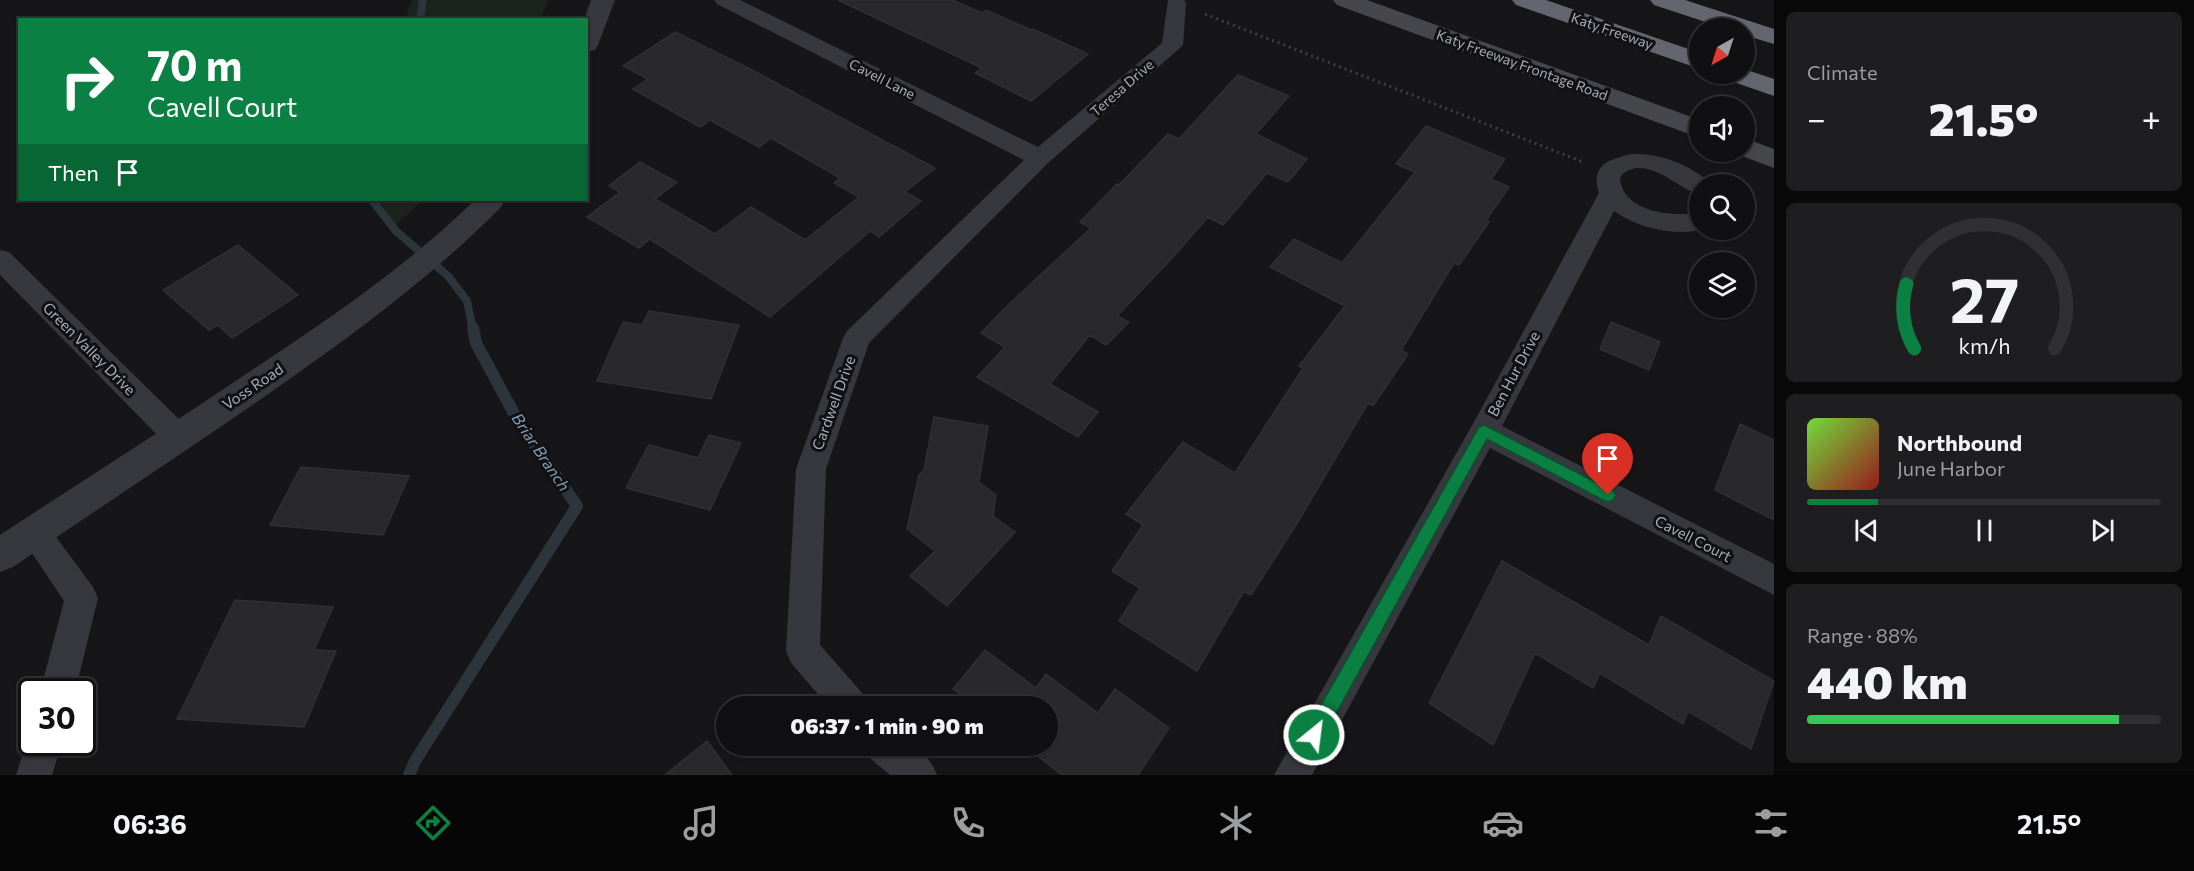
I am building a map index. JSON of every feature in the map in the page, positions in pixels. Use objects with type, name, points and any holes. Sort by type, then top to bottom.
[{"type":"highway","name":"Katy Freeway","points":[[1524,0],[1689,58]]},
{"type":"highway","points":[[1662,0],[1774,37]]},
{"type":"highway","points":[[1727,0],[1774,15]]},
{"type":"highway","points":[[1755,81],[1774,88]]},
{"type":"main road","name":"Katy Freeway Frontage Road","points":[[1345,0],[1689,126]]},
{"type":"main road","points":[[1755,151],[1774,159]]},
{"type":"street","points":[[588,40],[603,0]]},
{"type":"street","name":"Cavell Lane","points":[[724,0],[1040,158]]},
{"type":"street","name":"Teresa Drive","points":[[1040,158],[1172,45],[1176,3]]},
{"type":"street","name":"Cardwell Drive","points":[[841,696],[803,651],[811,469],[857,338],[1040,158]]},
{"type":"street","points":[[1689,180],[1674,170],[1642,162],[1622,164],[1610,183],[1621,203],[1651,219],[1684,225],[1689,224]]},
{"type":"street","name":"Ben Hur Drive","points":[[1292,775],[1484,431],[1610,183]]},
{"type":"street","name":"Voss Road","points":[[0,555],[179,438],[363,312],[455,238],[490,201]]},
{"type":"street","name":"Green Valley Drive","points":[[0,259],[179,438]]},
{"type":"street","name":"Cavell Court","points":[[1484,431],[1774,580]]},
{"type":"street","points":[[34,532],[81,598],[61,678]]},
{"type":"street","points":[[34,775],[40,756]]},
{"type":"street","points":[[896,756],[919,775]]},
{"type":"path","points":[[1176,3],[1610,183]]},
{"type":"shaded area","points":[[413,0],[549,0],[540,18],[409,18],[407,9]]},
{"type":"shaded area","points":[[379,201],[422,201],[396,225]]},
{"type":"building","points":[[838,0],[952,0],[982,13],[986,10],[1088,54],[1031,101],[975,73],[982,68]]},
{"type":"building","points":[[675,32],[750,69],[935,168],[905,192],[921,201],[879,237],[870,231],[770,317],[650,239],[639,248],[587,217],[620,192],[609,186],[640,162],[677,182],[655,199],[715,234],[751,207],[805,240],[859,197],[834,183],[840,178],[771,138],[759,147],[710,120],[700,127],[633,89],[648,79],[623,66]]},
{"type":"building","points":[[1238,75],[1289,96],[1256,134],[1307,159],[1288,182],[1267,173],[1223,225],[1208,217],[1117,316],[1129,322],[1106,345],[1090,335],[1050,384],[1098,412],[1078,437],[977,377],[1005,347],[981,333],[1091,228],[1080,222],[1117,184],[1119,185],[1168,134],[1179,139]]},
{"type":"building","points":[[1426,126],[1505,159],[1491,179],[1509,187],[1486,220],[1489,222],[1459,265],[1454,263],[1401,350],[1408,354],[1373,406],[1368,403],[1296,525],[1251,595],[1244,591],[1197,671],[1119,621],[1140,588],[1112,571],[1143,525],[1126,514],[1183,442],[1235,473],[1303,368],[1299,366],[1345,306],[1270,267],[1294,239],[1342,263],[1415,172],[1396,164]]},
{"type":"building","points":[[238,245],[298,295],[232,338],[218,325],[209,330],[163,290]]},
{"type":"building","points":[[649,311],[739,325],[711,399],[597,381],[623,322],[642,325]]},
{"type":"building","points":[[1611,322],[1660,342],[1649,370],[1600,349]]},
{"type":"building","points":[[934,417],[988,426],[979,482],[996,495],[993,516],[1015,532],[947,606],[910,576],[935,551],[907,529],[919,475],[924,470]]},
{"type":"building","points":[[1740,424],[1774,440],[1774,520],[1715,490]]},
{"type":"building","points":[[709,435],[741,443],[710,510],[626,488],[649,445],[698,458]]},
{"type":"building","points":[[301,467],[409,476],[383,535],[270,525]]},
{"type":"building","points":[[1502,561],[1649,645],[1661,616],[1774,681],[1751,749],[1688,711],[1683,724],[1600,673],[1593,688],[1535,653],[1493,745],[1429,703]]},
{"type":"building","points":[[235,600],[333,607],[314,650],[336,651],[304,727],[177,719]]},
{"type":"building","points":[[985,650],[1036,688],[1046,674],[1098,713],[1115,689],[1169,728],[1138,775],[1062,775],[1038,756],[1058,756],[1058,696],[962,696],[953,689]]},
{"type":"building","points":[[707,741],[732,775],[665,775]]},
{"type":"waterway","name":"Briar Branch","points":[[420,18],[423,0]]},
{"type":"waterway","name":"Briar Branch","points":[[373,201],[396,231],[448,276],[467,301],[473,330]]},
{"type":"waterway","name":"Briar Branch","points":[[409,775],[415,761],[577,506],[517,419],[476,343],[473,328]]},
{"type":"route","points":[[1314,735],[1484,431],[1608,495]]}]
